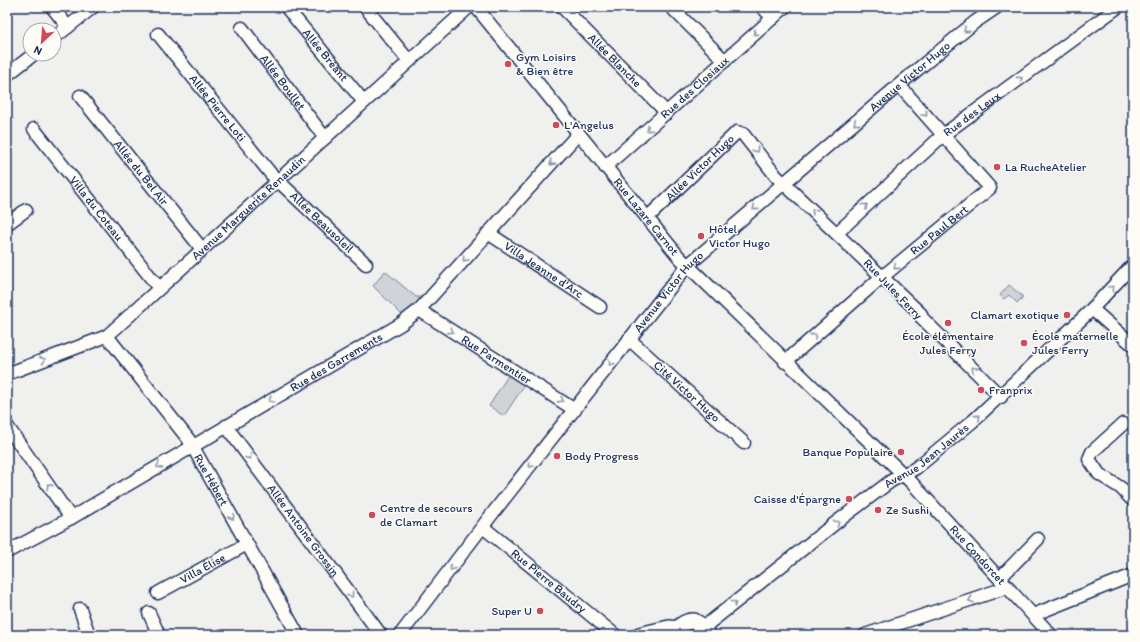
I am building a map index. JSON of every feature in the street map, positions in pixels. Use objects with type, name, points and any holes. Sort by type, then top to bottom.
[{"type":"main road","points":[[639,635],[669,628],[677,632],[682,624],[689,621],[699,623],[705,631]]},
{"type":"street","points":[[52,7],[68,27]]},
{"type":"street","points":[[62,32],[94,7]]},
{"type":"street","name":"Allée Bréant","points":[[286,7],[364,102]]},
{"type":"street","points":[[365,7],[409,61]]},
{"type":"street","name":"Avenue Marguerite Renaudin","points":[[7,374],[107,336],[469,7]]},
{"type":"street","name":"Rue Lazare Carnot","points":[[476,7],[687,266],[903,476]]},
{"type":"street","name":"Allée Blanche","points":[[562,7],[667,113]]},
{"type":"street","points":[[671,7],[725,61]]},
{"type":"street","points":[[762,7],[773,18]]},
{"type":"street","name":"Rue des Closiaux","points":[[605,167],[785,7]]},
{"type":"street","name":"Avenue Victor Hugo","points":[[400,635],[435,579],[483,527],[687,266],[899,85],[975,22],[997,7]]},
{"type":"street","name":"Rue des Leux","points":[[837,233],[943,135],[1118,7]]},
{"type":"street","name":"Allée Boullet","points":[[242,28],[325,138]]},
{"type":"street","name":"Allée Pierre Loti","points":[[158,34],[277,181]]},
{"type":"street","points":[[7,75],[24,62]]},
{"type":"street","name":"Rue Paul Bert","points":[[785,362],[883,277],[990,188],[899,85]]},
{"type":"street","name":"Allée du Bel Air","points":[[80,96],[202,250]]},
{"type":"street","name":"Villa du Coteau","points":[[34,129],[159,288]]},
{"type":"street","name":"Allée Victor Hugo","points":[[647,218],[737,132],[743,134],[776,176],[784,183]]},
{"type":"street","name":"Rue des Garrements","points":[[7,552],[71,518],[382,336],[418,310],[578,134]]},
{"type":"street","name":"Allée Beausoleil","points":[[277,181],[366,264]]},
{"type":"street","name":"Rue Jules Ferry","points":[[784,183],[921,314],[921,317],[1001,397]]},
{"type":"street","points":[[7,224],[26,210]]},
{"type":"street","name":"Villa Jeanne d'Arc","points":[[488,233],[600,307]]},
{"type":"street","name":"Avenue Jean Jaurès","points":[[705,631],[838,521],[891,481],[903,476],[945,445],[1001,397],[1092,309],[1133,265]]},
{"type":"street","points":[[1092,309],[1133,345]]},
{"type":"street","name":"Rue Parmentier","points":[[418,310],[575,410]]},
{"type":"street","name":"Rue Hébert","points":[[107,336],[192,446],[298,635]]},
{"type":"street","name":"Cité Victor Hugo","points":[[629,340],[744,443]]},
{"type":"street","points":[[1123,424],[1092,452],[1089,459],[1099,474],[1121,488],[1133,501]]},
{"type":"street","points":[[7,426],[71,518]]},
{"type":"street","name":"Allée Antoine Grossin","points":[[226,426],[381,635]]},
{"type":"street","name":"Rue Condorcet","points":[[903,476],[946,514],[1051,635]]},
{"type":"street","name":"Rue Pierre Baudry","points":[[483,527],[615,635]]},
{"type":"street","points":[[1000,578],[1038,539]]},
{"type":"street","name":"Villa Élise","points":[[158,594],[247,544]]},
{"type":"street","points":[[1033,615],[1133,575]]},
{"type":"street","points":[[865,635],[1008,587]]},
{"type":"street","points":[[80,609],[89,635]]},
{"type":"street","points":[[587,612],[589,618],[599,631],[600,635]]},
{"type":"street","points":[[149,613],[159,635]]},
{"type":"shaded area","points":[[385,271],[416,297],[423,297],[403,316],[373,286]]},
{"type":"shaded area","points":[[1009,285],[1023,297],[1017,303],[1009,295],[1004,299],[1000,295]]},
{"type":"shaded area","points":[[509,374],[525,384],[504,416],[489,406]]},
{"type":"place","name":"Gym Loisirs & Bien être","points":[[508,64]]},
{"type":"place","name":"L'Angelus","points":[[556,125]]},
{"type":"place","name":"La RucheAtelier","points":[[997,167]]},
{"type":"place","name":"Hôtel Victor Hugo","points":[[701,236]]},
{"type":"place","name":"Clamart exotique","points":[[1067,315]]},
{"type":"place","name":"École élémentaire Jules Ferry","points":[[948,323]]},
{"type":"place","name":"École maternelle Jules Ferry","points":[[1024,343]]},
{"type":"place","name":"Franprix","points":[[981,390]]},
{"type":"place","name":"Banque Populaire","points":[[901,452]]},
{"type":"place","name":"Body Progress","points":[[557,456]]},
{"type":"place","name":"Caisse d'Épargne","points":[[849,499]]},
{"type":"place","name":"Ze Sushi","points":[[878,510]]},
{"type":"place","name":"Centre de secours de Clamart","points":[[372,515]]},
{"type":"place","name":"Super U","points":[[540,611]]}]
